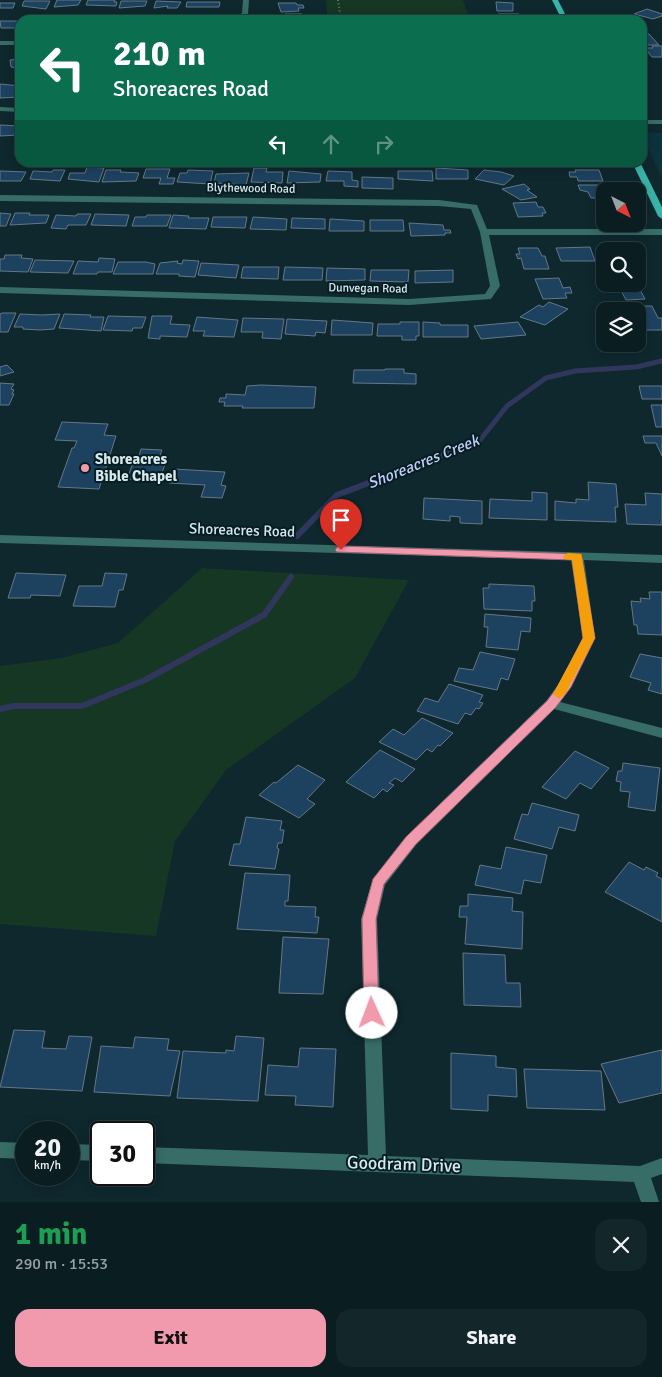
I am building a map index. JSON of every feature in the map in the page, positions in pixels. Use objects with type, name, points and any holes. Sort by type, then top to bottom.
[{"type":"main road","points":[[555,0],[562,15]]},
{"type":"main road","points":[[638,167],[662,216]]},
{"type":"street","points":[[242,15],[246,0]]},
{"type":"street","points":[[0,43],[15,43]]},
{"type":"street","points":[[0,109],[15,110]]},
{"type":"street","points":[[647,122],[662,122]]},
{"type":"street","name":"Blythewood Road","points":[[0,198],[439,203],[474,207],[484,232]]},
{"type":"street","points":[[484,232],[662,232]]},
{"type":"street","name":"Dunvegan Road","points":[[0,290],[409,302],[488,297],[496,286],[484,232]]},
{"type":"street","name":"Shoreacres Road","points":[[0,539],[662,559]]},
{"type":"street","points":[[377,1163],[369,919],[378,883],[411,841],[551,704],[564,687],[589,638],[577,557]]},
{"type":"street","points":[[551,704],[662,733]]},
{"type":"street","points":[[0,1150],[15,1151]]},
{"type":"street","name":"Goodram Drive","points":[[155,1155],[640,1174],[662,1166]]},
{"type":"street","points":[[640,1174],[650,1202]]},
{"type":"path","points":[[338,0],[340,15]]},
{"type":"shaded area","points":[[647,132],[662,133],[662,177],[647,147]]},
{"type":"green space","points":[[326,0],[463,0],[468,15],[328,15]]},
{"type":"green space","points":[[202,568],[409,580],[355,678],[226,770],[175,841],[156,936],[0,924],[0,666],[62,658],[118,643]]},
{"type":"building","points":[[57,0],[81,0],[78,5],[54,7]]},
{"type":"building","points":[[88,0],[115,0],[114,2],[117,2],[116,6],[86,5]]},
{"type":"building","points":[[24,1],[50,1],[46,9],[22,6]]},
{"type":"building","points":[[121,1],[147,1],[145,6],[119,8]]},
{"type":"building","points":[[156,1],[181,2],[177,8],[167,8],[168,6],[154,8]]},
{"type":"building","points":[[187,2],[220,2],[219,7],[186,7]]},
{"type":"building","points":[[496,2],[513,3],[513,11],[497,11]]},
{"type":"building","points":[[0,3],[15,3],[13,8],[0,8]]},
{"type":"building","points":[[278,3],[296,3],[297,5],[303,5],[304,8],[298,8],[299,11],[281,12]]},
{"type":"building","points":[[647,9],[662,14],[662,16],[653,19],[647,17],[647,15],[634,14]]},
{"type":"building","points":[[285,14],[302,15],[286,15]]},
{"type":"building","points":[[498,14],[520,15],[498,15]]},
{"type":"building","points":[[0,21],[15,21],[15,28],[1,28]]},
{"type":"building","points":[[647,34],[649,34],[659,45],[647,45]]},
{"type":"building","points":[[652,46],[662,46],[662,57],[652,57],[647,52],[647,48],[653,48]]},
{"type":"building","points":[[10,60],[15,60],[15,67],[11,67]]},
{"type":"building","points":[[0,84],[15,86],[15,97],[0,98]]},
{"type":"building","points":[[0,125],[15,126],[15,135],[0,136]]},
{"type":"building","points":[[87,167],[104,168],[99,182],[68,179],[70,173],[85,173]]},
{"type":"building","points":[[254,168],[267,168],[266,172],[283,172],[282,183],[251,182]]},
{"type":"building","points":[[436,168],[468,170],[468,179],[436,179]]},
{"type":"building","points":[[146,169],[170,169],[167,178],[175,178],[173,184],[159,184],[161,178],[143,178]]},
{"type":"building","points":[[53,170],[65,170],[60,181],[30,179],[33,171],[52,172]]},
{"type":"building","points":[[106,170],[139,173],[136,181],[102,182]]},
{"type":"building","points":[[188,170],[213,171],[210,184],[177,182],[180,173],[187,173]]},
{"type":"building","points":[[484,170],[514,176],[504,185],[475,179]]},
{"type":"building","points":[[575,170],[599,170],[603,181],[578,181],[577,177],[570,177],[569,172],[576,172]]},
{"type":"building","points":[[0,171],[26,172],[21,181],[0,181]]},
{"type":"building","points":[[289,171],[321,174],[320,182],[287,183]]},
{"type":"building","points":[[328,171],[352,172],[352,180],[358,181],[358,187],[344,186],[344,181],[326,181]]},
{"type":"building","points":[[398,171],[432,171],[433,181],[398,179]]},
{"type":"building","points":[[249,173],[246,185],[214,183],[216,174]]},
{"type":"building","points":[[362,177],[393,178],[393,189],[362,188]]},
{"type":"building","points":[[524,184],[530,189],[527,190],[537,197],[521,200],[502,189]]},
{"type":"building","points":[[578,185],[596,185],[596,198],[591,198],[588,192],[580,190]]},
{"type":"building","points":[[536,202],[538,207],[543,207],[546,213],[542,213],[543,216],[518,217],[513,203]]},
{"type":"building","points":[[0,213],[11,214],[6,226],[0,226]]},
{"type":"building","points":[[15,213],[49,215],[46,223],[10,225]]},
{"type":"building","points":[[77,214],[91,214],[86,225],[68,225],[66,229],[51,228],[56,215],[76,216]]},
{"type":"building","points":[[95,214],[129,215],[126,226],[91,225]]},
{"type":"building","points":[[147,215],[171,215],[167,226],[132,226],[135,217],[146,217]]},
{"type":"building","points":[[173,215],[189,216],[188,218],[209,218],[206,229],[169,228]]},
{"type":"building","points":[[213,217],[247,217],[245,228],[211,227]]},
{"type":"building","points":[[253,217],[287,219],[286,230],[250,229]]},
{"type":"building","points":[[292,218],[325,219],[325,229],[291,228]]},
{"type":"building","points":[[330,219],[364,221],[364,231],[329,231]]},
{"type":"building","points":[[370,220],[403,220],[404,231],[370,231]]},
{"type":"building","points":[[409,223],[443,225],[444,230],[450,230],[451,233],[445,233],[445,235],[411,236]]},
{"type":"building","points":[[590,247],[595,261],[561,261],[556,248]]},
{"type":"building","points":[[518,248],[538,248],[542,256],[545,256],[549,269],[524,269],[521,258],[518,259],[516,254],[520,254]]},
{"type":"building","points":[[5,255],[22,255],[21,258],[33,259],[28,272],[0,271],[0,259],[4,259]]},
{"type":"building","points":[[99,258],[115,259],[112,272],[73,274],[78,261],[98,262]]},
{"type":"building","points":[[35,260],[74,261],[68,273],[30,272]]},
{"type":"building","points":[[183,260],[199,261],[195,277],[179,276],[179,274],[156,274],[160,263],[178,261],[177,263],[182,264]]},
{"type":"building","points":[[118,262],[146,262],[155,264],[153,274],[113,274]]},
{"type":"building","points":[[201,263],[239,265],[236,278],[198,275]]},
{"type":"building","points":[[243,267],[279,267],[278,279],[241,278]]},
{"type":"building","points":[[285,267],[323,268],[322,280],[283,280]]},
{"type":"building","points":[[327,268],[365,269],[365,280],[326,281]]},
{"type":"building","points":[[371,270],[409,270],[408,282],[370,281]]},
{"type":"building","points":[[453,270],[453,282],[415,283],[415,271]]},
{"type":"building","points":[[559,278],[563,288],[570,287],[572,293],[565,293],[567,298],[543,299],[535,279]]},
{"type":"building","points":[[622,292],[641,292],[645,299],[626,300]]},
{"type":"building","points":[[549,302],[568,309],[545,325],[520,317],[539,305],[543,307]]},
{"type":"building","points":[[646,306],[652,306],[658,318],[662,318],[662,330],[646,330]]},
{"type":"building","points":[[16,313],[8,332],[0,332],[0,314]]},
{"type":"building","points":[[20,314],[60,314],[54,329],[40,330],[14,327]]},
{"type":"building","points":[[64,314],[104,317],[101,331],[59,328]]},
{"type":"building","points":[[108,316],[146,317],[142,328],[133,328],[132,331],[103,330]]},
{"type":"building","points":[[152,316],[172,316],[170,324],[190,325],[187,337],[160,336],[160,339],[148,338]]},
{"type":"building","points":[[197,317],[238,320],[234,337],[203,336],[205,331],[193,331]]},
{"type":"building","points":[[243,318],[284,319],[281,339],[262,338],[263,332],[241,332]]},
{"type":"building","points":[[287,319],[327,321],[325,333],[316,332],[315,336],[285,334]]},
{"type":"building","points":[[332,320],[373,323],[372,335],[331,335]]},
{"type":"building","points":[[400,322],[419,322],[419,336],[416,336],[416,340],[402,340],[402,336],[377,336],[378,324],[400,324]]},
{"type":"building","points":[[423,322],[440,323],[440,325],[468,325],[468,337],[423,337]]},
{"type":"building","points":[[518,322],[526,335],[481,339],[474,326]]},
{"type":"building","points":[[7,365],[14,372],[0,376],[0,367]]},
{"type":"building","points":[[404,369],[404,373],[416,374],[416,384],[353,383],[354,370]]},
{"type":"building","points":[[0,383],[14,384],[11,389],[14,390],[12,394],[14,394],[9,405],[0,405]]},
{"type":"building","points":[[247,386],[316,387],[314,408],[242,408],[243,406],[224,406],[225,402],[219,402],[220,398],[226,398],[226,394],[245,395]]},
{"type":"building","points":[[639,386],[662,386],[662,399],[642,399]]},
{"type":"building","points":[[651,405],[662,405],[662,427],[656,427]]},
{"type":"building","name":"Shoreacres Bible Chapel","points":[[62,422],[108,424],[104,435],[116,436],[99,489],[58,487],[72,448],[74,448],[77,441],[55,440]]},
{"type":"building","points":[[643,436],[662,436],[662,456],[656,443],[645,443]]},
{"type":"building","points":[[141,449],[162,450],[160,455],[168,456],[159,481],[127,479],[133,463],[140,464],[141,459],[138,459]]},
{"type":"building","points":[[174,469],[225,472],[221,485],[226,486],[222,498],[201,497],[205,485],[169,483]]},
{"type":"building","points":[[588,482],[616,484],[618,507],[615,507],[616,522],[555,520],[555,501],[576,503],[576,499],[589,500]]},
{"type":"building","points":[[532,492],[547,493],[547,520],[489,518],[490,499],[532,501]]},
{"type":"building","points":[[645,493],[662,494],[662,525],[627,524],[625,504],[646,505]]},
{"type":"building","points":[[424,498],[482,501],[482,524],[460,523],[460,517],[450,516],[450,521],[423,519]]},
{"type":"building","points":[[16,573],[66,575],[60,596],[31,595],[30,598],[8,598]]},
{"type":"building","points":[[105,573],[127,574],[123,590],[119,590],[115,607],[73,606],[79,586],[102,586]]},
{"type":"building","points":[[489,584],[534,586],[535,601],[532,601],[532,611],[484,609],[483,588],[489,588]]},
{"type":"building","points":[[649,592],[662,592],[662,635],[638,634],[637,625],[634,625],[631,601],[641,602],[640,598],[650,599]]},
{"type":"building","points":[[485,614],[531,618],[530,632],[521,631],[518,650],[486,647],[488,627],[484,627]]},
{"type":"building","points":[[480,652],[515,659],[508,680],[501,678],[497,690],[454,681],[459,668],[473,670]]},
{"type":"building","points":[[640,654],[662,658],[662,694],[648,690],[651,683],[630,677]]},
{"type":"building","points":[[449,684],[483,695],[479,702],[483,703],[479,709],[476,708],[471,715],[465,713],[458,724],[417,711],[425,698],[438,702]]},
{"type":"building","points":[[422,718],[453,733],[432,752],[427,749],[416,760],[379,742],[393,729],[404,735]]},
{"type":"building","points":[[380,750],[415,769],[402,782],[395,778],[389,783],[394,785],[387,792],[383,789],[374,798],[346,782]]},
{"type":"building","points":[[575,751],[609,768],[591,789],[580,783],[566,799],[542,787]]},
{"type":"building","points":[[623,763],[660,768],[655,811],[628,807],[630,792],[620,791],[621,782],[616,781],[618,771],[622,771]]},
{"type":"building","points":[[298,765],[325,780],[307,799],[315,804],[299,818],[259,795]]},
{"type":"building","points":[[532,803],[579,815],[575,831],[559,827],[552,849],[514,839],[522,814],[528,815]]},
{"type":"building","points":[[246,817],[282,821],[280,830],[284,830],[282,843],[278,843],[277,848],[279,849],[275,869],[229,865],[234,844],[240,844]]},
{"type":"building","points":[[506,847],[547,855],[541,883],[524,880],[521,894],[475,885],[480,865],[501,869]]},
{"type":"building","points":[[629,862],[644,870],[646,867],[658,873],[656,876],[662,879],[662,922],[605,892]]},
{"type":"building","points":[[245,873],[290,875],[288,901],[285,901],[285,906],[316,907],[315,917],[319,917],[317,933],[237,929]]},
{"type":"building","points":[[468,894],[513,898],[512,911],[523,912],[522,949],[465,944],[467,917],[459,917],[460,906],[468,906]]},
{"type":"building","points":[[283,937],[329,939],[323,994],[279,993]]},
{"type":"building","points":[[463,953],[505,955],[506,983],[520,983],[521,1007],[464,1005]]},
{"type":"building","points":[[14,1030],[45,1031],[42,1048],[66,1049],[69,1036],[92,1037],[82,1091],[0,1087]]},
{"type":"building","points":[[236,1036],[264,1038],[258,1101],[177,1098],[183,1051],[226,1053],[226,1050],[234,1051]]},
{"type":"building","points":[[135,1037],[169,1039],[167,1050],[180,1051],[170,1096],[94,1092],[101,1046],[133,1048]]},
{"type":"building","points":[[300,1048],[336,1049],[333,1107],[295,1105],[296,1096],[265,1095],[268,1065],[298,1067]]},
{"type":"building","points":[[662,1050],[662,1093],[619,1103],[601,1064]]},
{"type":"building","points":[[451,1053],[496,1056],[496,1067],[516,1069],[517,1097],[488,1095],[488,1111],[451,1109]]},
{"type":"building","points":[[524,1069],[601,1071],[605,1110],[527,1108]]},
{"type":"waterway","name":"Shoreacres Creek","points":[[452,451],[480,440],[507,406],[546,378],[575,371],[636,367],[662,361]]},
{"type":"waterway","name":"Shoreacres Creek","points":[[297,536],[337,495],[455,450]]},
{"type":"waterway","name":"Shoreacres Creek","points":[[0,709],[14,706],[82,706],[145,680],[264,615],[291,577]]},
{"type":"slow traffic","points":[[559,694],[589,638],[577,557],[568,556]]},
{"type":"place","name":"Shoreacres Bible Chapel","points":[[85,468]]},
{"type":"route","points":[[341,550],[577,557],[589,638],[564,687],[551,704],[411,841],[378,883],[369,919],[372,1013]]}]
